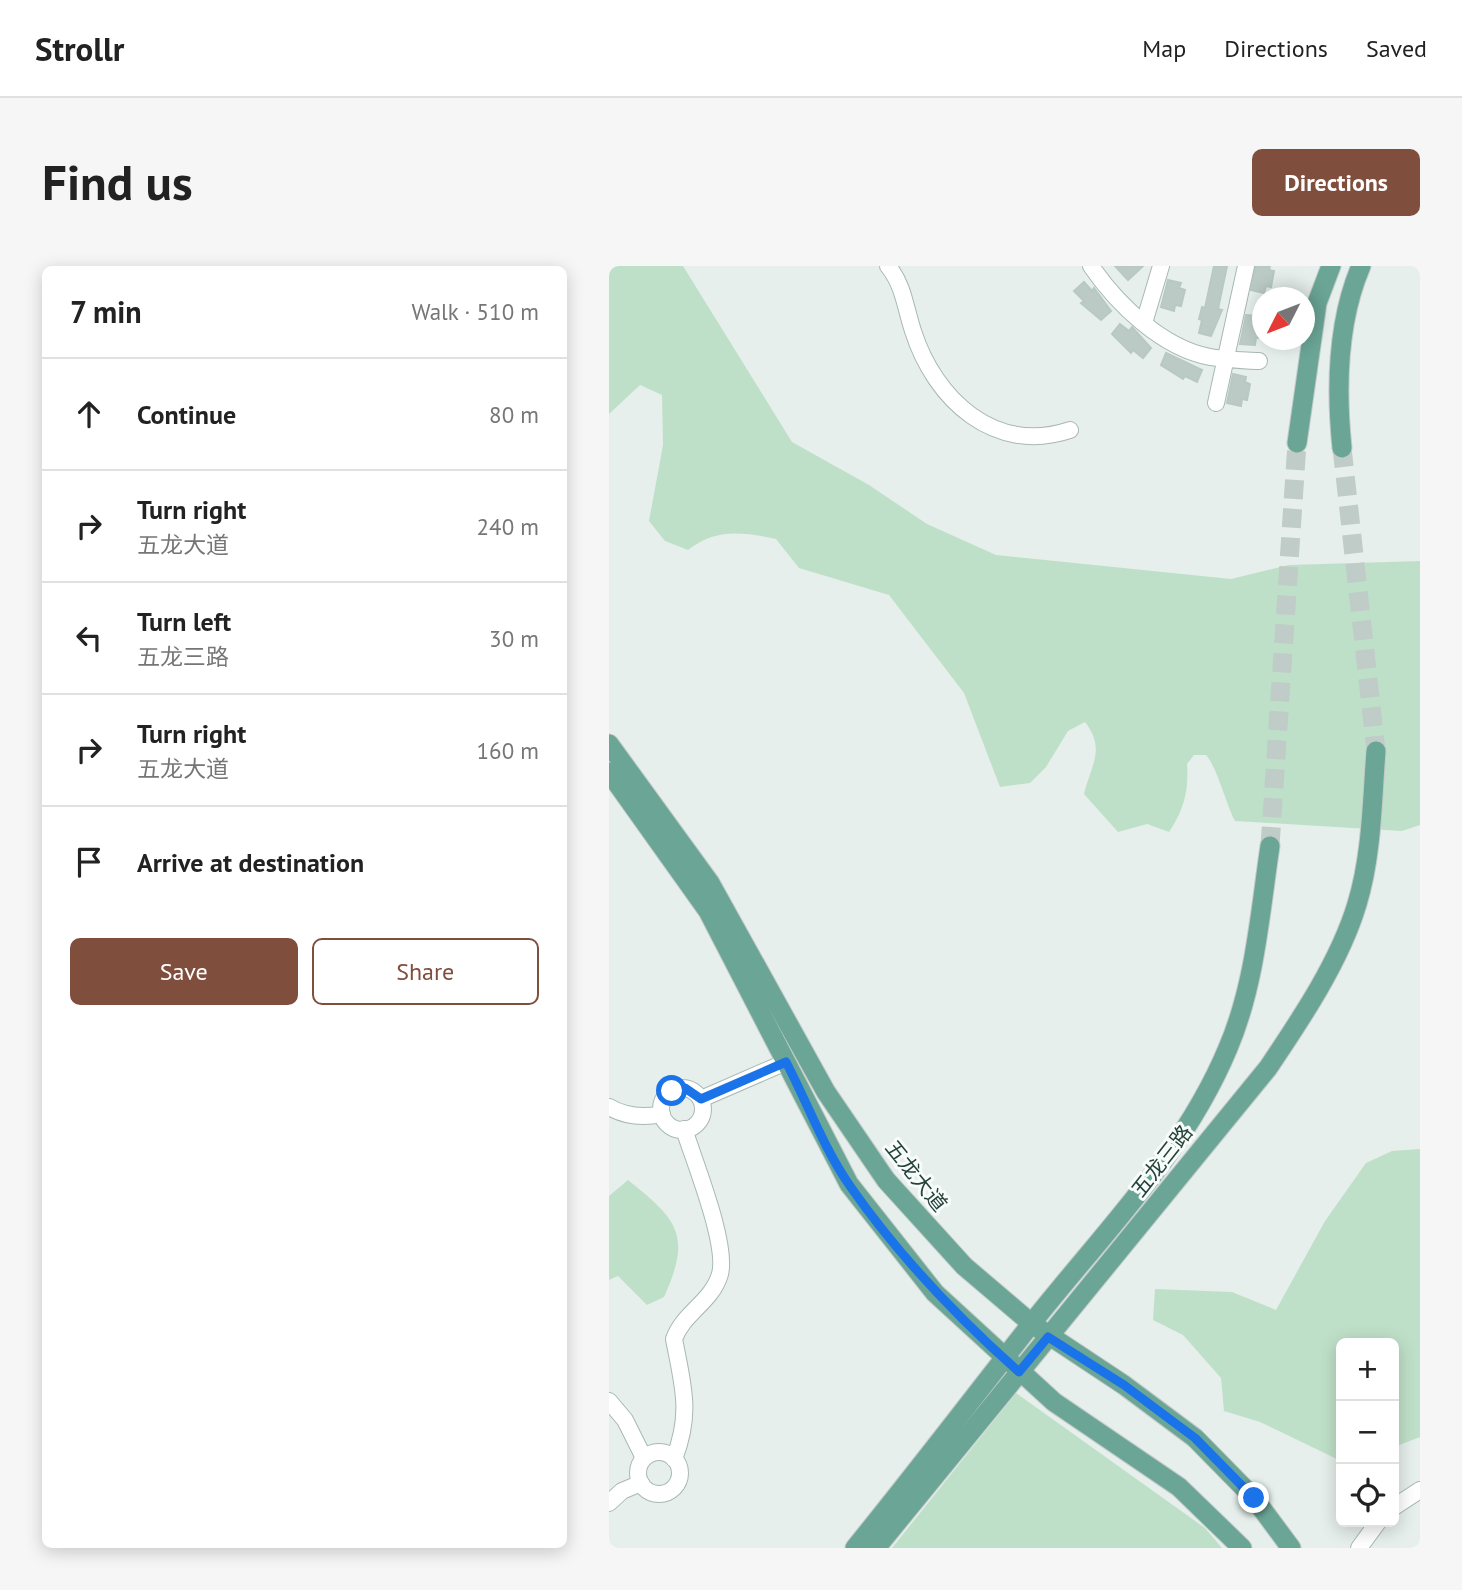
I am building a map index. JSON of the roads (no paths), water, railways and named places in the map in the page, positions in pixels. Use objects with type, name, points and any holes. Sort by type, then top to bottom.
[{"type":"main road","points":[[1297,443],[1317,303],[1331,266]]},
{"type":"main road","points":[[1342,448],[1337,399],[1341,352],[1353,285],[1361,266]]},
{"type":"main road","name":"五龙大道","points":[[609,744],[711,883],[826,1092],[886,1180],[964,1266],[1032,1324],[1124,1385],[1195,1438],[1254,1498],[1291,1548]]},
{"type":"main road","name":"五龙三路","points":[[855,1548],[1012,1366],[1048,1337],[1268,1068],[1313,1000],[1357,905],[1367,854],[1376,751]]},
{"type":"main road","points":[[609,772],[708,911],[849,1184],[935,1293],[1054,1402],[1179,1487],[1242,1548]]},
{"type":"main road","name":"五龙三路","points":[[876,1548],[1012,1366],[1032,1324],[1147,1185],[1199,1110],[1229,1046],[1248,986],[1271,846]]},
{"type":"street","points":[[888,266],[897,276],[908,305],[912,329],[922,352],[950,398],[973,420],[1010,435],[1048,438],[1070,430]]},
{"type":"street","points":[[1091,266],[1118,300],[1145,323],[1182,348],[1223,358],[1259,361]]},
{"type":"street","points":[[1145,323],[1161,266]]},
{"type":"street","points":[[1216,403],[1223,358],[1245,266]]},
{"type":"street","points":[[701,1099],[786,1062]]},
{"type":"street","points":[[678,1088],[691,1090],[701,1099],[701,1118],[684,1129],[670,1126],[662,1114],[663,1100],[678,1088]]},
{"type":"street","points":[[609,1107],[621,1114],[646,1117],[662,1114]]},
{"type":"street","points":[[674,1459],[656,1452],[644,1458],[638,1470],[641,1483],[651,1492],[671,1490],[678,1479],[674,1459],[684,1433],[686,1410],[674,1339],[677,1328],[706,1299],[720,1274],[720,1253],[713,1220],[684,1129]]},
{"type":"street","points":[[609,1401],[625,1420],[644,1458]]},
{"type":"street","points":[[609,1503],[622,1492],[641,1483]]},
{"type":"street","points":[[1399,1504],[1420,1490]]},
{"type":"street","points":[[1359,1548],[1374,1527]]},
{"type":"tunnel","points":[[1270,846],[1297,443]]},
{"type":"tunnel","points":[[1342,448],[1376,751]]}]
